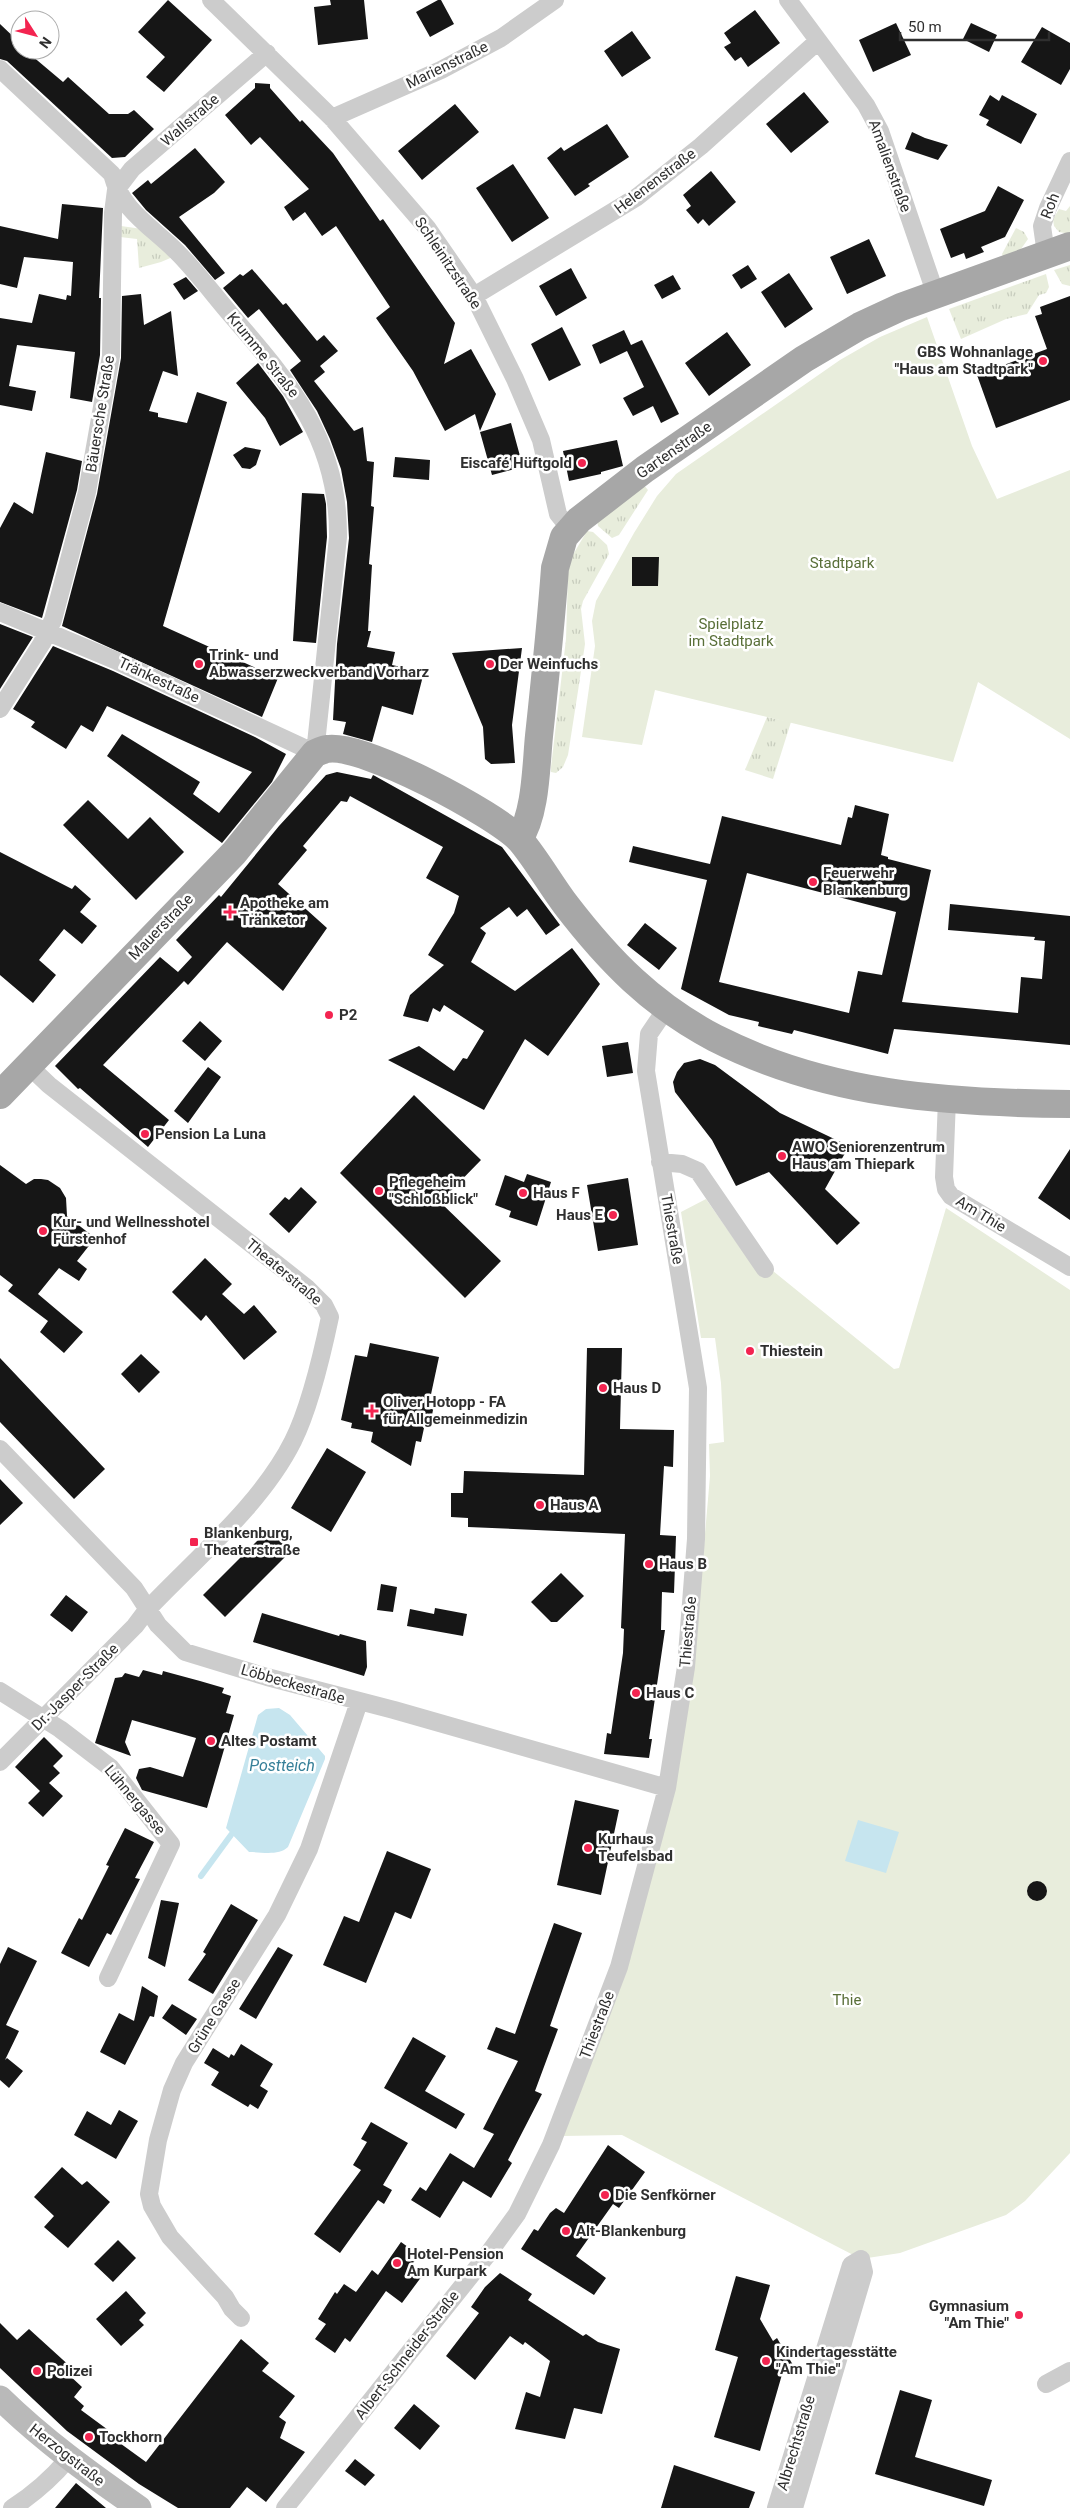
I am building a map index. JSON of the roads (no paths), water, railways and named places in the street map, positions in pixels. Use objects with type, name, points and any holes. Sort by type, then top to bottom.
[{"type":"main road","name":"Gartenstraße","points":[[519,839],[526,829],[535,774],[555,568],[561,544],[570,528],[638,474],[804,359],[860,326],[902,307],[1058,250]]},
{"type":"main road","points":[[315,754],[328,748],[343,750],[380,761],[459,799],[500,825],[519,839],[601,950],[615,965],[666,1009],[714,1037],[754,1057],[850,1087],[947,1099],[1070,1104]]},
{"type":"main road","name":"Mauerstraße","points":[[0,1095],[234,853],[315,754]]},
{"type":"street","name":"Schleinitzstraße","points":[[211,0],[332,118],[428,229],[474,296],[515,379],[541,440],[558,514],[570,528]]},
{"type":"street","name":"Marienstraße","points":[[332,118],[441,70],[501,38],[555,0]]},
{"type":"street","name":"Amalienstraße","points":[[788,0],[866,105],[880,131],[936,294]]},
{"type":"street","name":"Helenenstraße","points":[[474,296],[637,197],[701,146],[818,41]]},
{"type":"street","name":"Wallstraße","points":[[116,190],[132,169],[267,53]]},
{"type":"street","name":"Krumme Straße","points":[[0,69],[112,174],[116,190],[131,211],[177,252],[278,369],[298,397],[326,453],[338,507],[338,538],[315,754]]},
{"type":"street","name":"Roh","points":[[1058,250],[1042,226],[1048,208],[1070,161]]},
{"type":"street","name":"Bäuersche Straße","points":[[0,709],[48,632],[53,620],[87,492],[111,356],[113,213],[116,190]]},
{"type":"street","name":"Tränkestraße","points":[[0,612],[117,661],[315,754]]},
{"type":"street","name":"Thiestraße","points":[[551,2145],[619,1967],[667,1788],[686,1667],[696,1539],[698,1388],[646,1071],[649,1034],[666,1009]]},
{"type":"street","name":"Theaterstraße","points":[[28,1065],[49,1085],[303,1284],[329,1310],[328,1327],[303,1414],[283,1459],[248,1507],[147,1610]]},
{"type":"street","name":"Am Thie","points":[[947,1099],[944,1177],[946,1188],[951,1196],[1070,1267]]},
{"type":"street","points":[[660,1162],[682,1164],[698,1171],[765,1269]]},
{"type":"street","name":"Löbbeckestraße","points":[[0,1449],[134,1588],[158,1625],[185,1652],[667,1788]]},
{"type":"street","name":"Dr.-Jasper-Straße","points":[[0,1762],[135,1626],[147,1610]]},
{"type":"street","name":"Lühnergasse","points":[[0,1691],[112,1768],[171,1844],[108,1978]]},
{"type":"street","name":"Grüne Gasse","points":[[240,2318],[232,2309],[226,2297],[170,2237],[152,2206],[149,2194],[158,2140],[172,2090],[184,2063],[277,1915],[309,1849],[359,1702]]},
{"type":"street","name":"Albert-Schneider-Straße","points":[[285,2508],[488,2254],[516,2214],[551,2145]]},
{"type":"street","name":"Albrechtstraße","points":[[776,2508],[851,2265],[861,2259],[864,2272],[794,2508]]},
{"type":"street","points":[[1046,2384],[1070,2370]]},
{"type":"street","name":"Herzogstraße","points":[[0,2398],[68,2459],[139,2508]]},
{"type":"street","points":[[12,2508],[32,2496],[68,2459]]},
{"type":"water","name":"Postteich","points":[[279,1708],[290,1715],[325,1756],[325,1759],[288,1847],[275,1853],[249,1852],[226,1828],[258,1715],[266,1709]]},
{"type":"water","points":[[858,1820],[899,1832],[886,1873],[845,1861]]},
{"type":"waterway","points":[[201,1876],[231,1835]]},
{"type":"place","name":"GBS Wohnanlage \"Haus am Stadtpark\"","points":[[1043,361]]},
{"type":"place","name":"Eiscafé Hüftgold","points":[[582,463]]},
{"type":"place","name":"Trink- und Abwasserzweckverband Vorharz","points":[[199,664]]},
{"type":"place","name":"Der Weinfuchs","points":[[490,664]]},
{"type":"place","name":"Feuerwehr Blankenburg","points":[[813,882]]},
{"type":"place","name":"Apotheke am Tränketor","points":[[230,912]]},
{"type":"place","name":"P2","points":[[329,1015]]},
{"type":"place","name":"Pension La Luna","points":[[145,1134]]},
{"type":"place","name":"AWO Seniorenzentrum Haus am Thiepark","points":[[782,1156]]},
{"type":"place","name":"Pflegeheim \"Schloßblick\"","points":[[379,1191]]},
{"type":"place","name":"Haus F","points":[[523,1193]]},
{"type":"place","name":"Haus E","points":[[613,1215]]},
{"type":"place","name":"Kur- und Wellnesshotel Fürstenhof","points":[[43,1231]]},
{"type":"place","name":"Thiestein","points":[[750,1351]]},
{"type":"place","name":"Haus D","points":[[603,1388]]},
{"type":"place","name":"Oliver Hotopp - FA für Allgemeinmedizin","points":[[372,1411]]},
{"type":"place","name":"Haus A","points":[[540,1505]]},
{"type":"place","name":"Blankenburg, Theaterstraße","points":[[194,1542]]},
{"type":"place","name":"Haus B","points":[[649,1564]]},
{"type":"place","name":"Haus C","points":[[636,1693]]},
{"type":"place","name":"Altes Postamt","points":[[211,1741]]},
{"type":"place","name":"Kurhaus Teufelsbad","points":[[588,1848]]},
{"type":"place","name":"Die Senfkörner","points":[[605,2195]]},
{"type":"place","name":"Alt-Blankenburg","points":[[566,2231]]},
{"type":"place","name":"Hotel-Pension Am Kurpark","points":[[397,2263]]},
{"type":"place","name":"Gymnasium \"Am Thie\"","points":[[1019,2315]]},
{"type":"place","name":"Kindertagesstätte \"Am Thie\"","points":[[766,2361]]},
{"type":"place","name":"Polizei","points":[[37,2371]]},
{"type":"place","name":"Tockhorn","points":[[89,2437]]},
{"type":"park label","name":"Stadtpark","points":[[842,563]]},
{"type":"park label","name":"Spielplatz im Stadtpark","points":[[731,632]]},
{"type":"park label","name":"Thie","points":[[847,2000]]}]
